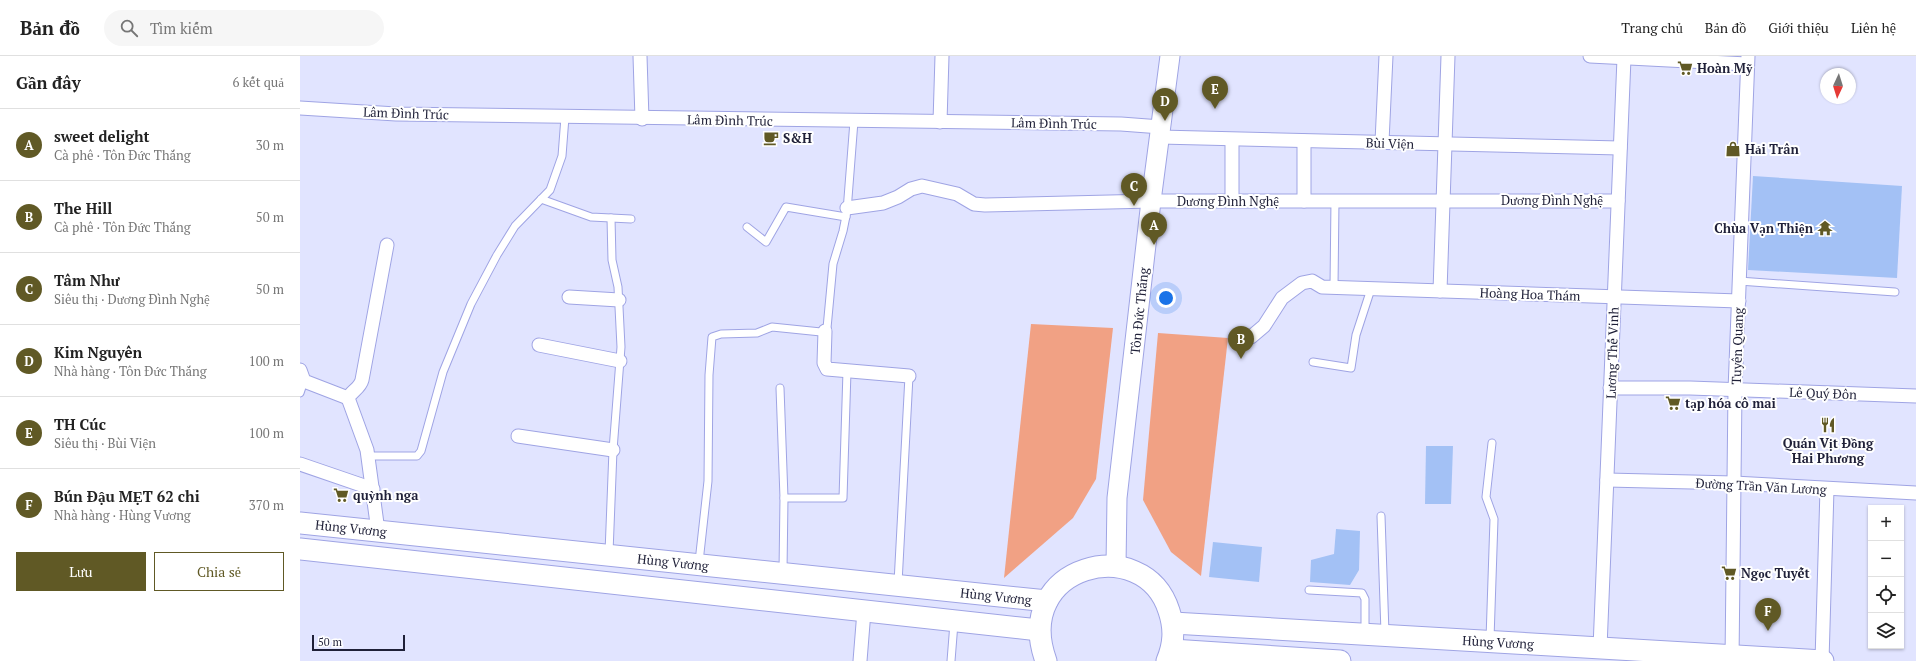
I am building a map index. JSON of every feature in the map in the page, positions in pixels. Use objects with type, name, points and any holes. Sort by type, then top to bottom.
[{"type":"main road","name":"Hùng Vương","points":[[300,523],[1047,601]]},
{"type":"main road","name":"Hùng Vương","points":[[300,549],[607,584],[1039,630]]},
{"type":"main road","points":[[607,584],[609,556]]},
{"type":"main road","points":[[1046,661],[1041,647],[1039,630],[1041,615],[1047,601],[1059,585],[1076,573],[1095,567],[1116,566],[1136,572],[1154,585],[1167,603],[1173,623],[1174,637],[1169,656],[1340,661]]},
{"type":"main road","name":"Hùng Vương","points":[[1173,623],[1600,648],[1732,658],[1822,661]]},
{"type":"street","points":[[640,56],[642,119]]},
{"type":"street","points":[[940,122],[942,56]]},
{"type":"street","name":"Tôn Đức Thắng","points":[[1116,566],[1117,498],[1151,201],[1170,56]]},
{"type":"street","points":[[1382,142],[1386,56]]},
{"type":"street","points":[[1440,291],[1448,56]]},
{"type":"street","points":[[1590,56],[1748,60]]},
{"type":"street","name":"Lương Thế Vinh","points":[[1600,648],[1620,148],[1631,57]]},
{"type":"street","name":"Tuyên Quang","points":[[1732,658],[1735,390],[1748,60]]},
{"type":"street","name":"Lâm Đình Trúc","points":[[300,108],[390,114],[642,119],[940,122],[1160,132]]},
{"type":"street","name":"Bùi Viện","points":[[1160,132],[1232,140],[1620,148]]},
{"type":"street","points":[[1232,140],[1232,201]]},
{"type":"street","points":[[1304,141],[1304,200]]},
{"type":"street","name":"Dương Đình Nghệ","points":[[847,213],[883,203],[898,197],[911,188],[922,186],[957,194],[974,204],[986,205],[1151,201],[1304,200],[1618,201]]},
{"type":"street","points":[[348,398],[351,393],[361,385],[387,245]]},
{"type":"street","name":"Hoàng Hoa Thám","points":[[1235,338],[1251,337],[1264,326],[1282,298],[1302,282],[1312,280],[1328,287],[1739,301]]},
{"type":"street","points":[[569,297],[619,300]]},
{"type":"street","points":[[825,331],[825,367],[827,369],[909,376]]},
{"type":"street","points":[[539,345],[620,361]]},
{"type":"street","points":[[301,381],[348,398]]},
{"type":"street","name":"Lê Quý Đôn","points":[[1610,388],[1735,390],[1916,396]]},
{"type":"street","points":[[348,398],[368,456],[378,531]]},
{"type":"street","points":[[518,436],[613,450]]},
{"type":"street","points":[[300,464],[373,489]]},
{"type":"street","name":"Đường Trần Văn Lương","points":[[1607,480],[1734,483],[1916,493]]},
{"type":"street","points":[[1822,661],[1827,489]]},
{"type":"street","points":[[860,661],[864,611]]},
{"type":"lane","points":[[368,456],[419,454],[443,372],[471,304],[496,255],[516,226],[550,190],[557,174],[562,156],[565,117]]},
{"type":"lane","points":[[699,565],[708,481],[709,376],[712,338],[721,334],[757,333],[772,327],[825,331],[828,324],[833,264],[847,213],[854,121]]},
{"type":"lane","points":[[541,199],[591,216],[631,219]]},
{"type":"lane","points":[[1328,287],[1335,200]]},
{"type":"lane","points":[[747,227],[766,242],[786,207],[847,213]]},
{"type":"lane","points":[[609,556],[613,450],[620,361],[619,300],[618,287],[612,260],[611,218]]},
{"type":"lane","points":[[1739,281],[1896,292]]},
{"type":"lane","points":[[1313,362],[1351,368],[1356,335],[1371,289]]},
{"type":"lane","points":[[784,498],[843,498],[847,371]]},
{"type":"lane","points":[[898,586],[909,376]]},
{"type":"lane","points":[[780,388],[784,498],[783,573]]},
{"type":"lane","points":[[1489,642],[1494,519],[1486,497],[1492,443]]},
{"type":"lane","points":[[1375,635],[1381,516]]},
{"type":"lane","points":[[1309,590],[1362,593],[1375,635]]},
{"type":"lane","points":[[951,661],[954,621]]},
{"type":"shaded area","points":[[1031,324],[1113,328],[1096,479],[1073,518],[1004,578]]},
{"type":"shaded area","points":[[1158,333],[1228,338],[1201,576],[1171,552],[1143,500]]},
{"type":"building","name":"Chùa Vạn Thiện","points":[[1753,176],[1902,186],[1897,278],[1748,270]]},
{"type":"building","points":[[1426,446],[1453,446],[1451,504],[1425,504]]},
{"type":"building","points":[[1336,529],[1360,531],[1359,570],[1350,585],[1310,582],[1311,560],[1334,554]]},
{"type":"building","points":[[1213,542],[1262,547],[1259,582],[1209,577]]},
{"type":"place","name":"Hoàn Mỹ","points":[[1685,68]]},
{"type":"place","name":"TH Cúc","points":[[1215,109]]},
{"type":"place","name":"Kim Nguyên","points":[[1165,121]]},
{"type":"place","name":"S&H","points":[[771,138]]},
{"type":"place","name":"Hải Trân","points":[[1733,149]]},
{"type":"place","name":"Tâm Như","points":[[1134,206]]},
{"type":"place","name":"Chùa Vạn Thiện","points":[[1825,228]]},
{"type":"place","name":"sweet delight","points":[[1154,245]]},
{"type":"place","name":"The Hill","points":[[1241,359]]},
{"type":"place","name":"tạp hóa cô mai","points":[[1673,403]]},
{"type":"place","name":"Quán Vịt Đồng Hai Phương","points":[[1828,425]]},
{"type":"place","name":"quỳnh nga","points":[[341,495]]},
{"type":"place","name":"Ngọc Tuyết","points":[[1729,573]]},
{"type":"place","name":"Bún Đậu MẸT 62 chi","points":[[1768,631]]}]
